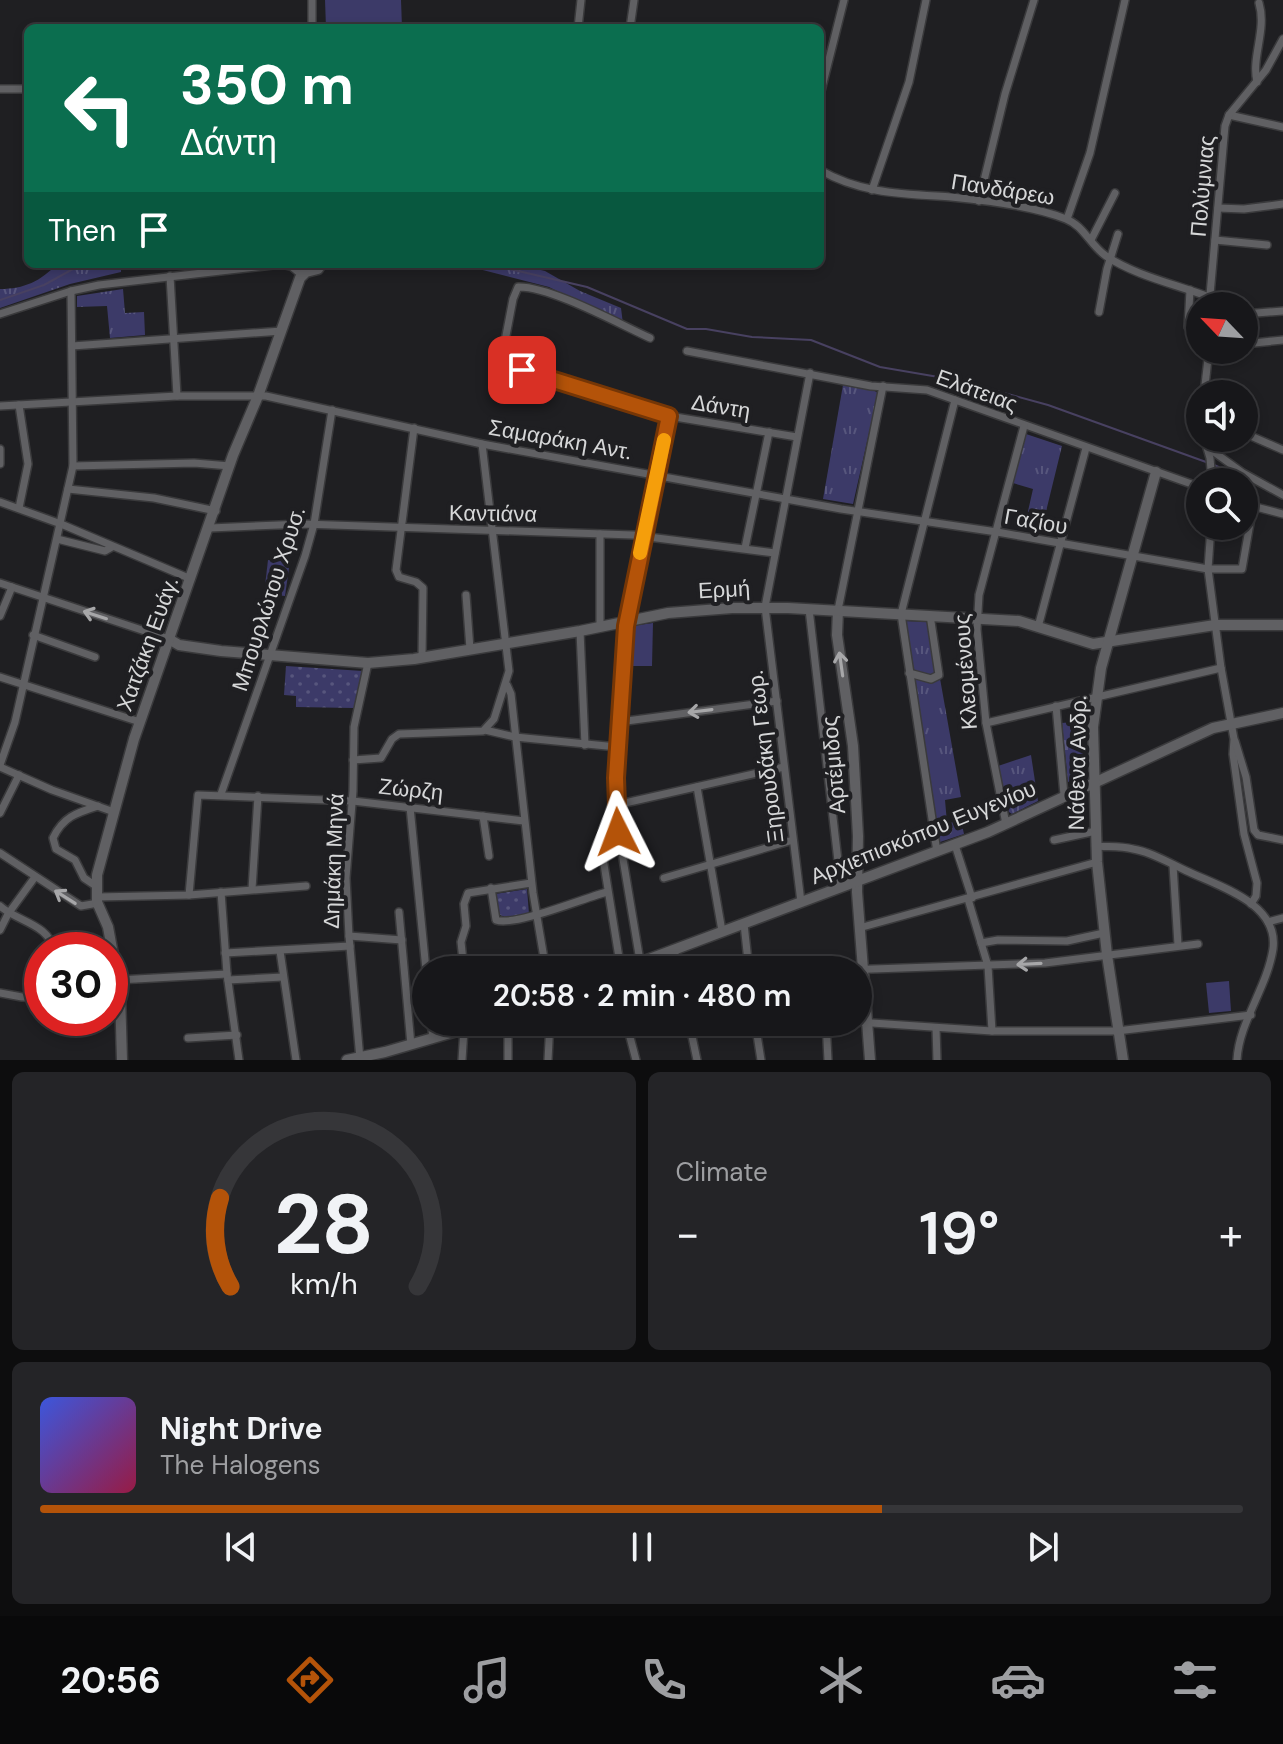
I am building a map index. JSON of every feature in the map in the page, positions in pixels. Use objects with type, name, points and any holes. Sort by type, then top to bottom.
[{"type":"street","points":[[312,0],[312,24]]},
{"type":"street","points":[[578,24],[581,0]]},
{"type":"street","points":[[631,24],[634,0]]},
{"type":"street","points":[[824,79],[844,0]]},
{"type":"street","points":[[872,190],[909,82],[926,0]]},
{"type":"street","points":[[979,201],[1005,94],[1034,0]]},
{"type":"street","points":[[1067,219],[1090,153],[1125,0]]},
{"type":"street","points":[[1257,82],[1255,73],[1262,23],[1259,3]]},
{"type":"street","name":"Πολύμνιας","points":[[1210,292],[1223,138],[1229,115],[1257,82],[1283,39]]},
{"type":"street","points":[[0,89],[24,89]]},
{"type":"street","points":[[1229,115],[1283,127]]},
{"type":"street","name":"Πανδάρεω","points":[[824,171],[872,190],[979,201],[1067,219],[1082,229],[1110,258],[1195,292]]},
{"type":"street","points":[[1091,240],[1115,193]]},
{"type":"street","points":[[1218,208],[1244,209],[1283,204]]},
{"type":"street","points":[[1099,312],[1118,234]]},
{"type":"street","points":[[1215,240],[1267,245]]},
{"type":"street","points":[[0,314],[71,291],[244,268]]},
{"type":"street","points":[[293,268],[302,275],[319,268]]},
{"type":"street","name":"Χατζάκη Ευάγ.","points":[[97,895],[114,812],[140,722],[230,466],[302,275]]},
{"type":"street","points":[[170,276],[177,396]]},
{"type":"street","name":"Δάντη","points":[[650,338],[544,292],[518,287],[501,362],[669,416],[797,437]]},
{"type":"street","points":[[71,291],[73,466],[13,729],[0,766],[114,812]]},
{"type":"street","points":[[1258,313],[1283,311]]},
{"type":"street","points":[[72,346],[282,331]]},
{"type":"street","points":[[1258,343],[1283,340]]},
{"type":"street","name":"Ελάτειας","points":[[687,351],[883,386],[921,389],[1186,482]]},
{"type":"street","name":"Ξηρουδάκη Γεωρ.","points":[[801,902],[765,607],[810,373]]},
{"type":"street","points":[[838,610],[883,386]]},
{"type":"street","name":"Σαμαράκη Αντ.","points":[[0,406],[177,396],[258,396],[482,444],[857,510]]},
{"type":"street","points":[[937,852],[901,614],[955,400]]},
{"type":"street","points":[[19,405],[28,464],[19,508]]},
{"type":"street","name":"Μπουρλώτου Χρυσ.","points":[[221,794],[302,567],[314,524],[332,410]]},
{"type":"street","points":[[639,956],[616,805],[617,747],[626,621],[669,416]]},
{"type":"street","name":"Κλεομένους","points":[[1006,824],[986,723],[976,618],[979,595],[1024,426]]},
{"type":"street","points":[[414,428],[396,573],[423,588],[422,657]]},
{"type":"street","points":[[745,548],[769,432]]},
{"type":"street","points":[[1258,439],[1283,450]]},
{"type":"street","points":[[482,444],[509,671],[494,719],[485,730]]},
{"type":"street","points":[[1038,627],[1086,448]]},
{"type":"street","points":[[0,449],[0,464]]},
{"type":"street","points":[[1214,452],[1243,473],[1283,495]]},
{"type":"street","points":[[73,466],[194,463],[230,466]]},
{"type":"street","name":"Νάθενα Ανδρ.","points":[[1123,1060],[1097,862],[1093,727],[1108,642],[1156,472]]},
{"type":"street","points":[[68,489],[154,498],[216,511]]},
{"type":"street","points":[[0,502],[61,524],[191,579]]},
{"type":"street","points":[[1258,507],[1283,514]]},
{"type":"street","name":"Γαζίου","points":[[857,510],[1208,569]]},
{"type":"street","name":"Καντιάνα","points":[[210,528],[314,524],[643,535],[775,553]]},
{"type":"street","points":[[600,534],[600,627]]},
{"type":"street","points":[[57,539],[105,551],[112,547]]},
{"type":"street","points":[[1210,540],[1208,569],[1221,668],[1230,723],[1246,777],[1254,830],[1260,836],[1283,840]]},
{"type":"street","points":[[1208,569],[1242,569],[1247,540]]},
{"type":"street","points":[[0,583],[169,639]]},
{"type":"street","points":[[0,616],[12,587]]},
{"type":"street","points":[[466,595],[470,649]]},
{"type":"street","name":"Ερμή","points":[[169,639],[179,645],[270,656],[368,663],[422,657],[678,612],[765,607],[1019,621],[1083,642],[1108,642],[1215,625],[1283,625]]},
{"type":"street","points":[[809,609],[841,887]]},
{"type":"street","name":"Αρτέμιδος","points":[[838,610],[837,635],[853,746],[861,956]]},
{"type":"street","points":[[909,673],[931,679],[938,677],[930,615]]},
{"type":"street","points":[[580,631],[585,745]]},
{"type":"street","points":[[33,635],[95,657]]},
{"type":"street","name":"Δημάκη Μηνά","points":[[360,1059],[346,878],[353,801],[354,727],[368,663]]},
{"type":"street","points":[[986,723],[1221,668]]},
{"type":"street","points":[[0,677],[140,722]]},
{"type":"street","points":[[507,685],[511,694],[531,883],[544,956]]},
{"type":"street","points":[[619,722],[777,701]]},
{"type":"street","points":[[1056,706],[1064,795]]},
{"type":"street","name":"Αρχιεπισκόπου Ευγενίου","points":[[654,956],[955,845],[1230,723],[1283,713]]},
{"type":"street","points":[[353,760],[381,758],[392,739],[399,734],[485,730],[515,737],[617,747]]},
{"type":"street","points":[[1234,739],[1233,754],[1244,834],[1257,887],[1251,904]]},
{"type":"street","points":[[616,805],[784,767]]},
{"type":"street","points":[[0,813],[19,775]]},
{"type":"street","points":[[697,787],[722,931]]},
{"type":"street","name":"Ζώρζη","points":[[189,895],[198,795],[353,801],[524,821]]},
{"type":"street","points":[[252,889],[258,796]]},
{"type":"street","points":[[98,806],[72,814],[61,823],[53,838],[56,849],[75,860],[97,895],[109,932]]},
{"type":"street","points":[[410,807],[425,956]]},
{"type":"street","points":[[483,816],[489,856]]},
{"type":"street","points":[[1244,834],[1254,830]]},
{"type":"street","points":[[1054,840],[1096,831]]},
{"type":"street","points":[[664,878],[793,840]]},
{"type":"street","points":[[955,845],[988,966],[992,1031]]},
{"type":"street","points":[[1096,846],[1134,849],[1173,865],[1236,894],[1268,922],[1272,934],[1272,953],[1240,1043],[1237,1060]]},
{"type":"street","points":[[602,852],[618,956]]},
{"type":"street","points":[[0,853],[81,906],[97,895],[189,895],[306,886]]},
{"type":"street","points":[[859,928],[1097,862]]},
{"type":"street","points":[[1173,865],[1178,945]]},
{"type":"street","points":[[0,930],[35,877]]},
{"type":"street","points":[[462,956],[466,898],[470,891],[531,883]]},
{"type":"street","points":[[491,888],[497,921],[521,920],[607,892]]},
{"type":"street","points":[[221,892],[225,953],[239,1060]]},
{"type":"street","points":[[0,906],[8,914],[44,932]]},
{"type":"street","points":[[399,912],[411,1045]]},
{"type":"street","points":[[1268,922],[1283,918]]},
{"type":"street","points":[[744,924],[747,956]]},
{"type":"street","points":[[981,943],[998,940],[1067,941],[1104,933]]},
{"type":"street","points":[[349,936],[402,940]]},
{"type":"street","points":[[872,969],[1045,963],[1198,944]]},
{"type":"street","points":[[225,953],[350,946]]},
{"type":"street","points":[[674,949],[675,956]]},
{"type":"street","points":[[280,951],[296,1060]]},
{"type":"street","points":[[128,980],[283,977]]},
{"type":"street","points":[[0,993],[24,997]]},
{"type":"street","points":[[872,1024],[992,1031],[1117,1031],[1251,1015]]},
{"type":"street","points":[[936,1028],[937,1060]]},
{"type":"street","points":[[188,1038],[237,1035]]},
{"type":"street","points":[[121,1036],[122,1060]]},
{"type":"street","points":[[347,1060],[439,1036]]},
{"type":"street","points":[[462,1060],[467,1036]]},
{"type":"street","points":[[508,1036],[508,1060]]},
{"type":"street","points":[[548,1060],[549,1036]]},
{"type":"street","points":[[630,1036],[636,1060]]},
{"type":"street","points":[[692,1036],[697,1060]]},
{"type":"street","points":[[757,1036],[761,1060]]},
{"type":"street","points":[[827,1036],[828,1060]]},
{"type":"street","name":"Αρτέμιδος","points":[[865,1036],[870,1060]]},
{"type":"green space","points":[[325,0],[401,0],[402,24],[326,24]]},
{"type":"green space","points":[[53,268],[121,268],[121,272],[70,284],[0,308],[0,289],[32,283]]},
{"type":"green space","points":[[475,268],[532,268],[545,271],[580,291],[621,308],[623,324],[549,287]]},
{"type":"green space","points":[[123,289],[125,313],[144,312],[145,335],[110,338],[107,306],[77,307],[77,296]]},
{"type":"green space","points":[[843,385],[878,393],[853,504],[823,499]]},
{"type":"green space","points":[[1026,434],[1062,446],[1041,532],[1024,529],[1033,489],[1013,483]]},
{"type":"green space","points":[[268,560],[290,561],[285,596],[264,594]]},
{"type":"green space","points":[[904,621],[930,622],[961,797],[945,800],[947,823],[961,821],[964,834],[940,842]]},
{"type":"green space","points":[[653,623],[652,666],[629,666],[631,626]]},
{"type":"green space","points":[[286,666],[363,671],[354,708],[296,707],[296,696],[284,695]]},
{"type":"green space","points":[[1082,721],[1086,770],[1083,775],[1068,782],[1062,723]]},
{"type":"green space","points":[[1031,755],[1038,801],[1012,814],[998,766]]},
{"type":"green space","points":[[527,889],[529,914],[507,918],[498,914],[495,894]]},
{"type":"green space","points":[[1229,981],[1231,1011],[1209,1013],[1206,983]]},
{"type":"waterway","points":[[0,300],[44,285],[75,268]]},
{"type":"waterway","points":[[505,268],[587,287],[687,329],[811,340],[880,367],[956,380],[1048,405],[1206,462]]},
{"type":"waterway","points":[[1212,464],[1221,468]]},
{"type":"slow traffic","points":[[640,553],[664,440]]},
{"type":"route","points":[[522,370],[669,416],[626,626],[616,778],[618,832]]}]
